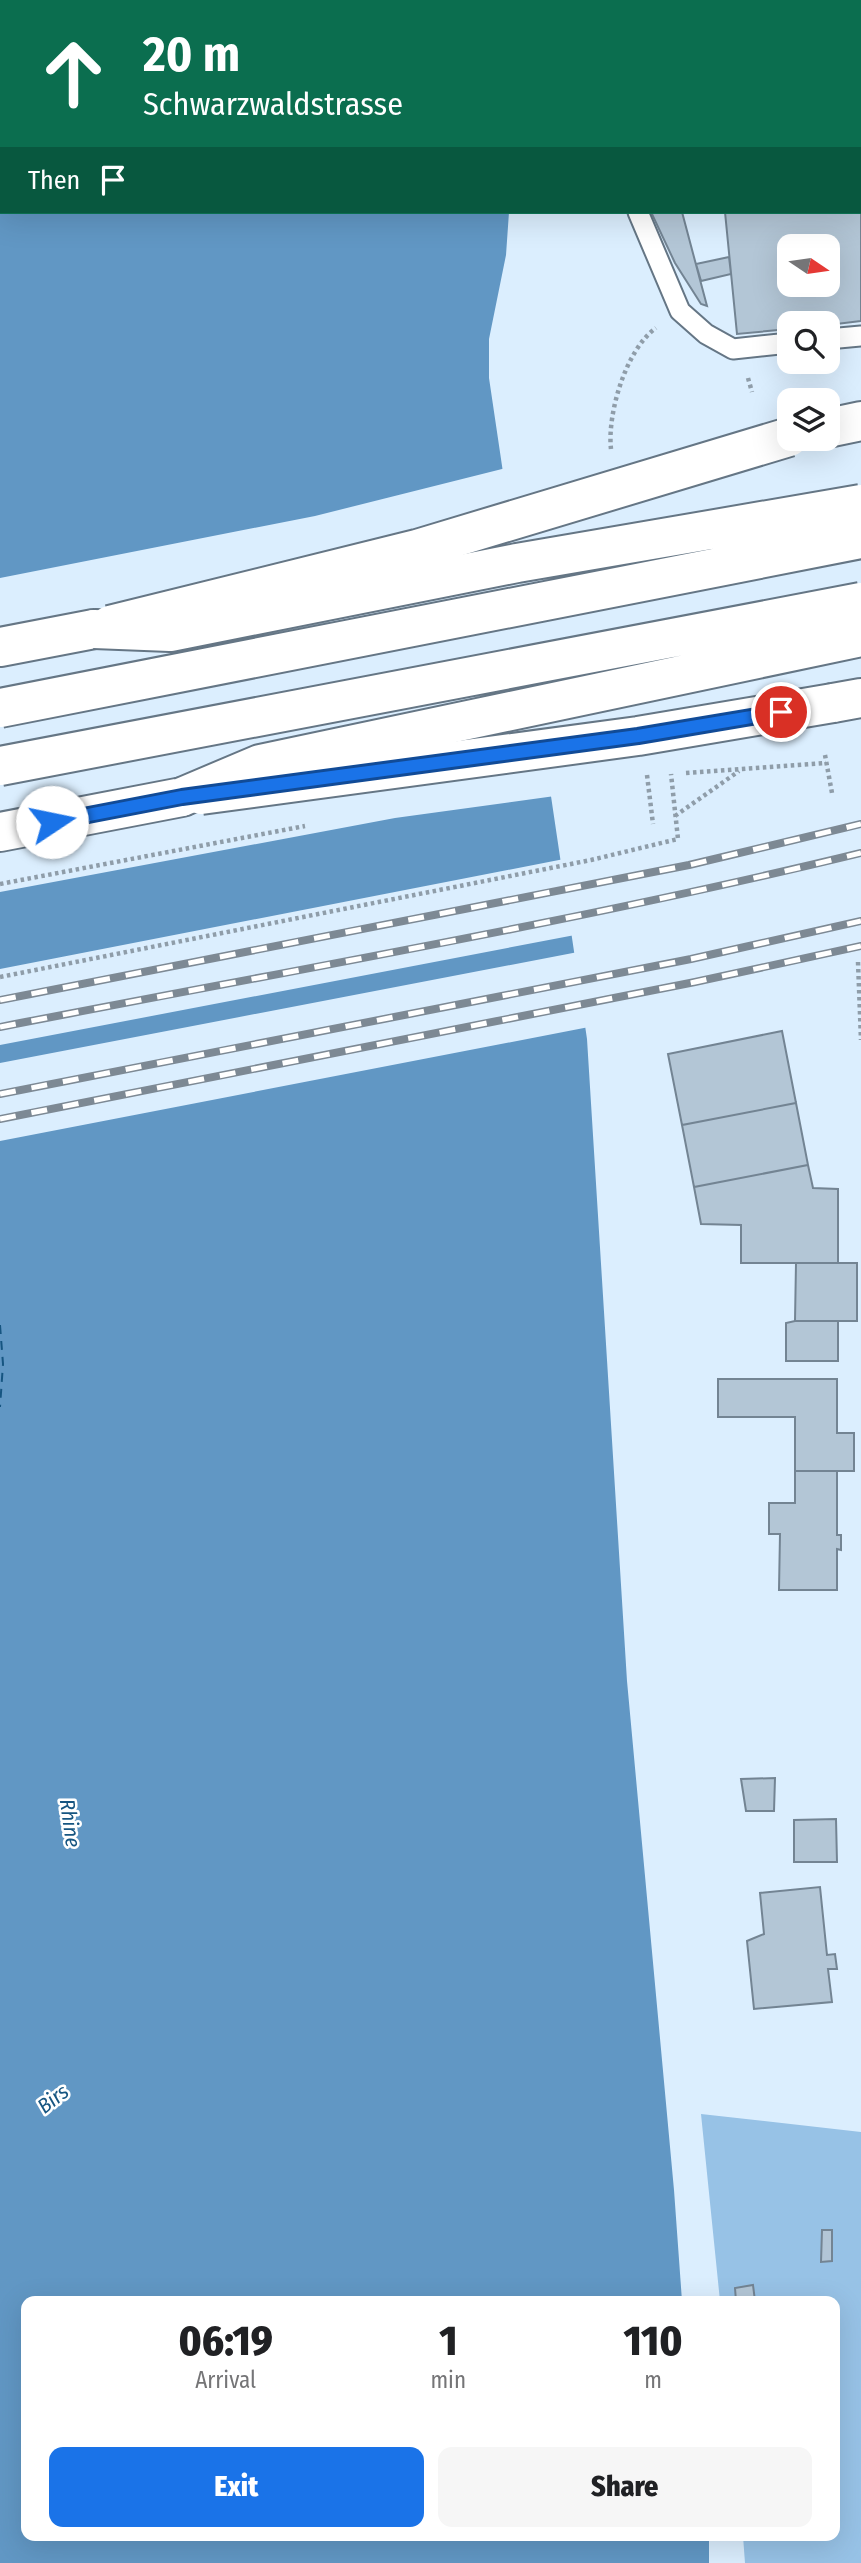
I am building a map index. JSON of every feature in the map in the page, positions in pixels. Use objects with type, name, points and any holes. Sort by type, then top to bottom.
[{"type":"main road","points":[[840,425],[861,421]]},
{"type":"main road","points":[[0,647],[94,629],[417,550],[777,441]]},
{"type":"main road","points":[[94,629],[170,632],[517,563],[861,504]]},
{"type":"main road","points":[[0,708],[861,539]]},
{"type":"main road","points":[[0,766],[861,602]]},
{"type":"main road","points":[[182,797],[260,764],[861,637]]},
{"type":"main road","points":[[0,832],[182,797],[638,736],[847,700]]},
{"type":"lane","points":[[639,214],[680,311],[706,334],[733,349],[777,344]]},
{"type":"lane","points":[[840,338],[861,336]]},
{"type":"path","points":[[608,430],[624,373],[636,353],[648,334],[680,311]]},
{"type":"path","points":[[825,755],[832,793]]},
{"type":"path","points":[[635,777],[826,763]]},
{"type":"path","points":[[675,816],[739,770]]},
{"type":"path","points":[[0,977],[592,860],[678,839],[671,774]]},
{"type":"path","points":[[0,884],[308,826]]},
{"type":"path","points":[[858,961],[861,1040]]},
{"type":"shaded area","points":[[701,2114],[861,2132],[861,2563],[745,2563],[743,2541],[840,2541],[840,2296],[719,2296]]},
{"type":"water","points":[[0,214],[509,214],[506,255],[489,339],[489,378],[587,1039],[627,1681],[682,2296],[21,2296],[21,2541],[709,2541],[709,2563],[0,2563]]},
{"type":"pier","points":[[506,468],[555,796],[395,818],[0,892],[0,578],[315,516]]},
{"type":"pier","points":[[564,859],[575,935],[0,1045],[0,969]]},
{"type":"pier","points":[[578,952],[589,1027],[0,1141],[0,1063]]},
{"type":"building","points":[[652,214],[683,214],[707,306],[701,304],[675,263]]},
{"type":"building","points":[[725,214],[861,214],[861,321],[840,324],[840,311],[777,311],[777,330],[737,334]]},
{"type":"building","points":[[729,257],[731,274],[701,281],[696,264]]},
{"type":"building","points":[[782,1031],[796,1103],[682,1125],[668,1054]]},
{"type":"building","points":[[796,1103],[808,1165],[694,1187],[682,1125]]},
{"type":"building","points":[[808,1165],[813,1188],[838,1189],[838,1263],[741,1263],[741,1225],[701,1224],[694,1187]]},
{"type":"building","points":[[796,1263],[857,1263],[857,1321],[795,1321]]},
{"type":"building","points":[[838,1321],[838,1361],[786,1361],[786,1323]]},
{"type":"building","points":[[718,1379],[837,1379],[837,1433],[854,1433],[854,1471],[795,1471],[795,1417],[718,1417]]},
{"type":"building","points":[[795,1471],[837,1471],[837,1535],[841,1535],[841,1550],[837,1549],[837,1590],[779,1590],[780,1534],[769,1534],[769,1503],[795,1503]]},
{"type":"building","points":[[775,1778],[774,1811],[746,1811],[741,1779]]},
{"type":"building","points":[[836,1819],[837,1862],[794,1862],[794,1820]]},
{"type":"building","points":[[820,1887],[827,1955],[835,1954],[837,1969],[828,1969],[832,2002],[754,2009],[747,1941],[764,1934],[760,1893]]},
{"type":"building","points":[[822,2230],[832,2230],[832,2261],[821,2262]]},
{"type":"building","points":[[753,2285],[754,2296],[736,2296],[735,2288]]},
{"type":"ferry route","points":[[0,1325],[3,1364],[0,1407]]},
{"type":"railway","points":[[0,1000],[689,865],[861,824]]},
{"type":"railway","points":[[0,1027],[539,924],[861,853]]},
{"type":"railway","points":[[0,1094],[691,959],[861,921]]},
{"type":"railway","points":[[0,1119],[695,982],[861,946]]},
{"type":"route","points":[[52,822],[182,797],[638,736],[781,712]]},
{"type":"water label","name":"Rhine","points":[[70,1823]]},
{"type":"water label","name":"Birs","points":[[53,2099]]}]
